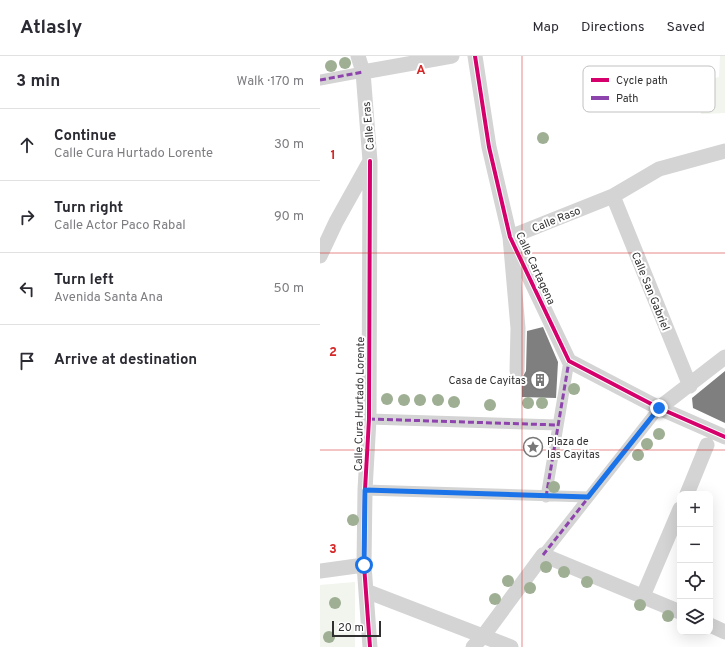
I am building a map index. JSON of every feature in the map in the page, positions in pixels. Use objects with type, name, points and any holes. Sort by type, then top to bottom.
[{"type":"street","name":"Calle Eras","points":[[320,256],[336,222],[370,161],[363,72],[358,56]]},
{"type":"street","points":[[320,80],[452,56]]},
{"type":"street","name":"Calle Cartagena","points":[[475,56],[489,147],[510,237],[569,361]]},
{"type":"street","name":"Calle Raso","points":[[510,237],[613,196],[659,169],[725,151]]},
{"type":"street","name":"Calle Cura Hurtado Lorente","points":[[370,161],[369,419],[365,490],[364,565],[370,647]]},
{"type":"street","name":"Calle San Gabriel","points":[[613,196],[690,386]]},
{"type":"street","points":[[320,224],[336,222]]},
{"type":"street","points":[[510,237],[518,328],[517,371]]},
{"type":"street","points":[[473,647],[484,635],[588,497],[659,408],[690,386],[725,357]]},
{"type":"street","points":[[546,497],[569,361],[659,408],[725,437]]},
{"type":"street","points":[[369,419],[558,425]]},
{"type":"street","points":[[687,491],[707,445]]},
{"type":"street","points":[[365,490],[546,497],[588,497]]},
{"type":"street","points":[[643,596],[677,516]]},
{"type":"street","points":[[543,555],[677,611]]},
{"type":"street","points":[[320,571],[364,565]]},
{"type":"street","points":[[366,591],[512,647]]},
{"type":"street","points":[[713,626],[725,632]]},
{"type":"shaded area","points":[[720,56],[725,56],[725,113],[701,114],[701,112],[715,112],[715,78],[719,77]]},
{"type":"shaded area","points":[[355,582],[355,647],[320,647],[320,585]]},
{"type":"building","points":[[543,327],[558,362],[556,398],[522,397],[522,378],[526,371],[527,331]]},
{"type":"building","points":[[725,371],[725,423],[693,408],[692,398]]},
{"type":"marked path","points":[[320,80],[363,72]]},
{"type":"marked path","points":[[546,497],[569,361]]},
{"type":"marked path","points":[[543,555],[659,408]]},
{"type":"marked path","points":[[369,419],[558,425]]},
{"type":"marked path","points":[[365,490],[588,497]]},
{"type":"cycle path","points":[[475,56],[489,147],[510,237],[569,361],[659,408],[725,437]]},
{"type":"cycle path","points":[[370,161],[369,419],[365,490],[364,565],[370,647]]},
{"type":"place","name":"Casa de Cayitas","points":[[540,380]]},
{"type":"place","name":"Plaza de las Cayitas","points":[[533,447]]},
{"type":"route","points":[[364,565],[365,490],[546,497],[588,497],[659,408]]}]
